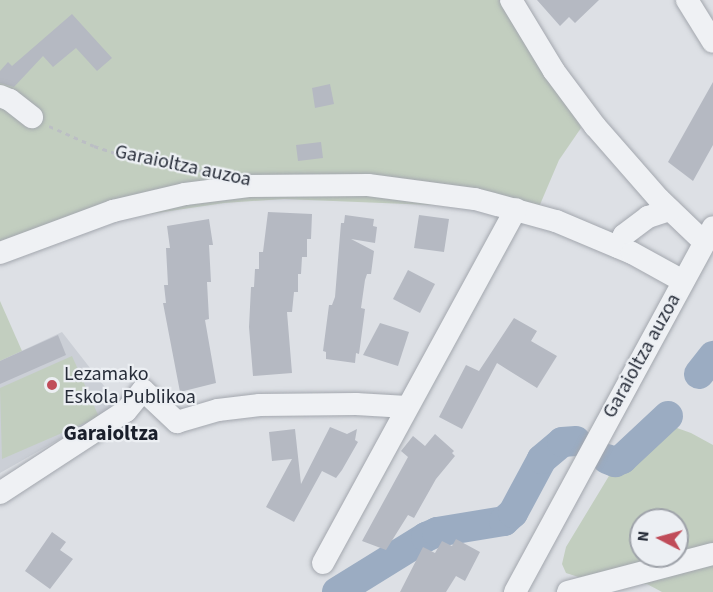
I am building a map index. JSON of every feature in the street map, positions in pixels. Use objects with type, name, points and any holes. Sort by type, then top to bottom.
[{"type":"street","points":[[511,0],[554,71],[595,126],[670,210],[709,235],[683,281]]},
{"type":"street","points":[[687,0],[713,42]]},
{"type":"street","points":[[0,96],[10,100],[32,117]]},
{"type":"street","name":"Garaioltza auzoa","points":[[0,254],[55,231],[113,211],[185,194],[248,186],[368,185],[475,199],[556,221],[618,247],[683,281],[515,592]]},
{"type":"street","points":[[323,562],[516,209]]},
{"type":"street","points":[[618,247],[624,236],[648,217],[670,210]]},
{"type":"street","points":[[0,492],[129,406],[142,390],[177,422],[218,410],[260,405],[356,404],[407,407]]},
{"type":"street","points":[[568,592],[713,554]]},
{"type":"path","name":"Garaioltza auzoa","points":[[32,117],[93,146],[136,159],[207,171]]},
{"type":"shaded area","name":"Lezamako Eskola Publikoa","points":[[62,332],[122,409],[99,417],[0,473],[0,361]]},
{"type":"green space","points":[[0,0],[512,0],[559,78],[581,128],[559,160],[533,221],[456,206],[284,199],[224,203],[69,226],[0,247]]},
{"type":"green space","points":[[0,301],[22,351],[0,361]]},
{"type":"green space","name":"Lezamako Eskola Publikoa","points":[[72,356],[99,417],[2,459],[0,388]]},
{"type":"green space","points":[[663,423],[691,433],[713,445],[713,592],[662,592],[647,584],[594,582],[566,573],[562,564],[566,547],[615,466],[626,461]]},
{"type":"building","points":[[537,0],[599,0],[575,23],[569,17],[560,26]]},
{"type":"building","points":[[72,14],[112,58],[97,71],[76,48],[53,67],[43,56],[14,87],[0,83],[0,71],[8,62],[12,66]]},
{"type":"building","points":[[713,82],[713,145],[693,181],[668,162]]},
{"type":"building","points":[[330,84],[334,104],[315,108],[312,88]]},
{"type":"building","points":[[321,142],[323,158],[298,161],[296,145]]},
{"type":"building","points":[[268,212],[312,214],[311,239],[307,239],[307,257],[302,257],[301,274],[298,274],[298,292],[294,292],[292,312],[287,312],[292,373],[253,376],[249,327],[251,287],[254,287],[255,269],[259,269],[259,252],[263,252]]},
{"type":"building","points":[[345,215],[374,219],[373,226],[377,227],[375,243],[351,239],[374,251],[371,274],[367,274],[365,280],[361,308],[365,309],[359,354],[356,353],[355,363],[326,359],[326,352],[323,351],[329,305],[332,305],[335,297],[341,223],[344,223]]},
{"type":"building","points":[[419,215],[449,219],[444,252],[414,248]]},
{"type":"building","points":[[209,219],[213,245],[209,245],[211,282],[207,282],[209,319],[205,320],[216,383],[180,392],[163,303],[166,303],[164,285],[168,285],[166,248],[170,248],[167,226]]},
{"type":"building","points":[[408,270],[435,284],[420,313],[393,299]]},
{"type":"building","points":[[514,318],[537,331],[531,341],[557,356],[537,388],[497,363],[462,429],[439,417],[466,365],[479,371]]},
{"type":"building","points":[[380,323],[409,332],[398,366],[363,355]]},
{"type":"building","points":[[58,335],[66,355],[0,384],[0,361]]},
{"type":"building","points":[[330,427],[347,434],[357,429],[355,440],[358,442],[336,478],[322,471],[294,522],[266,507],[292,459],[272,461],[269,432],[295,429],[301,484]]},
{"type":"building","points":[[435,434],[454,451],[452,453],[455,456],[436,479],[414,518],[408,515],[386,550],[362,541],[408,457],[401,451],[413,436],[425,446]]},
{"type":"building","points":[[52,532],[66,542],[60,550],[73,559],[50,589],[25,571]]},
{"type":"building","points":[[456,539],[480,552],[465,581],[456,576],[446,592],[400,592],[423,547],[435,553],[442,541],[452,546]]},
{"type":"waterway","points":[[699,374],[713,356]]},
{"type":"waterway","points":[[607,459],[615,462],[622,459],[668,416]]},
{"type":"waterway","points":[[337,592],[437,532],[504,521],[513,513],[542,459],[562,442],[576,441]]},
{"type":"place","name":"Lezamako Eskola Publikoa","points":[[52,385]]},
{"type":"district","name":"Garaioltza","points":[[111,433]]}]
